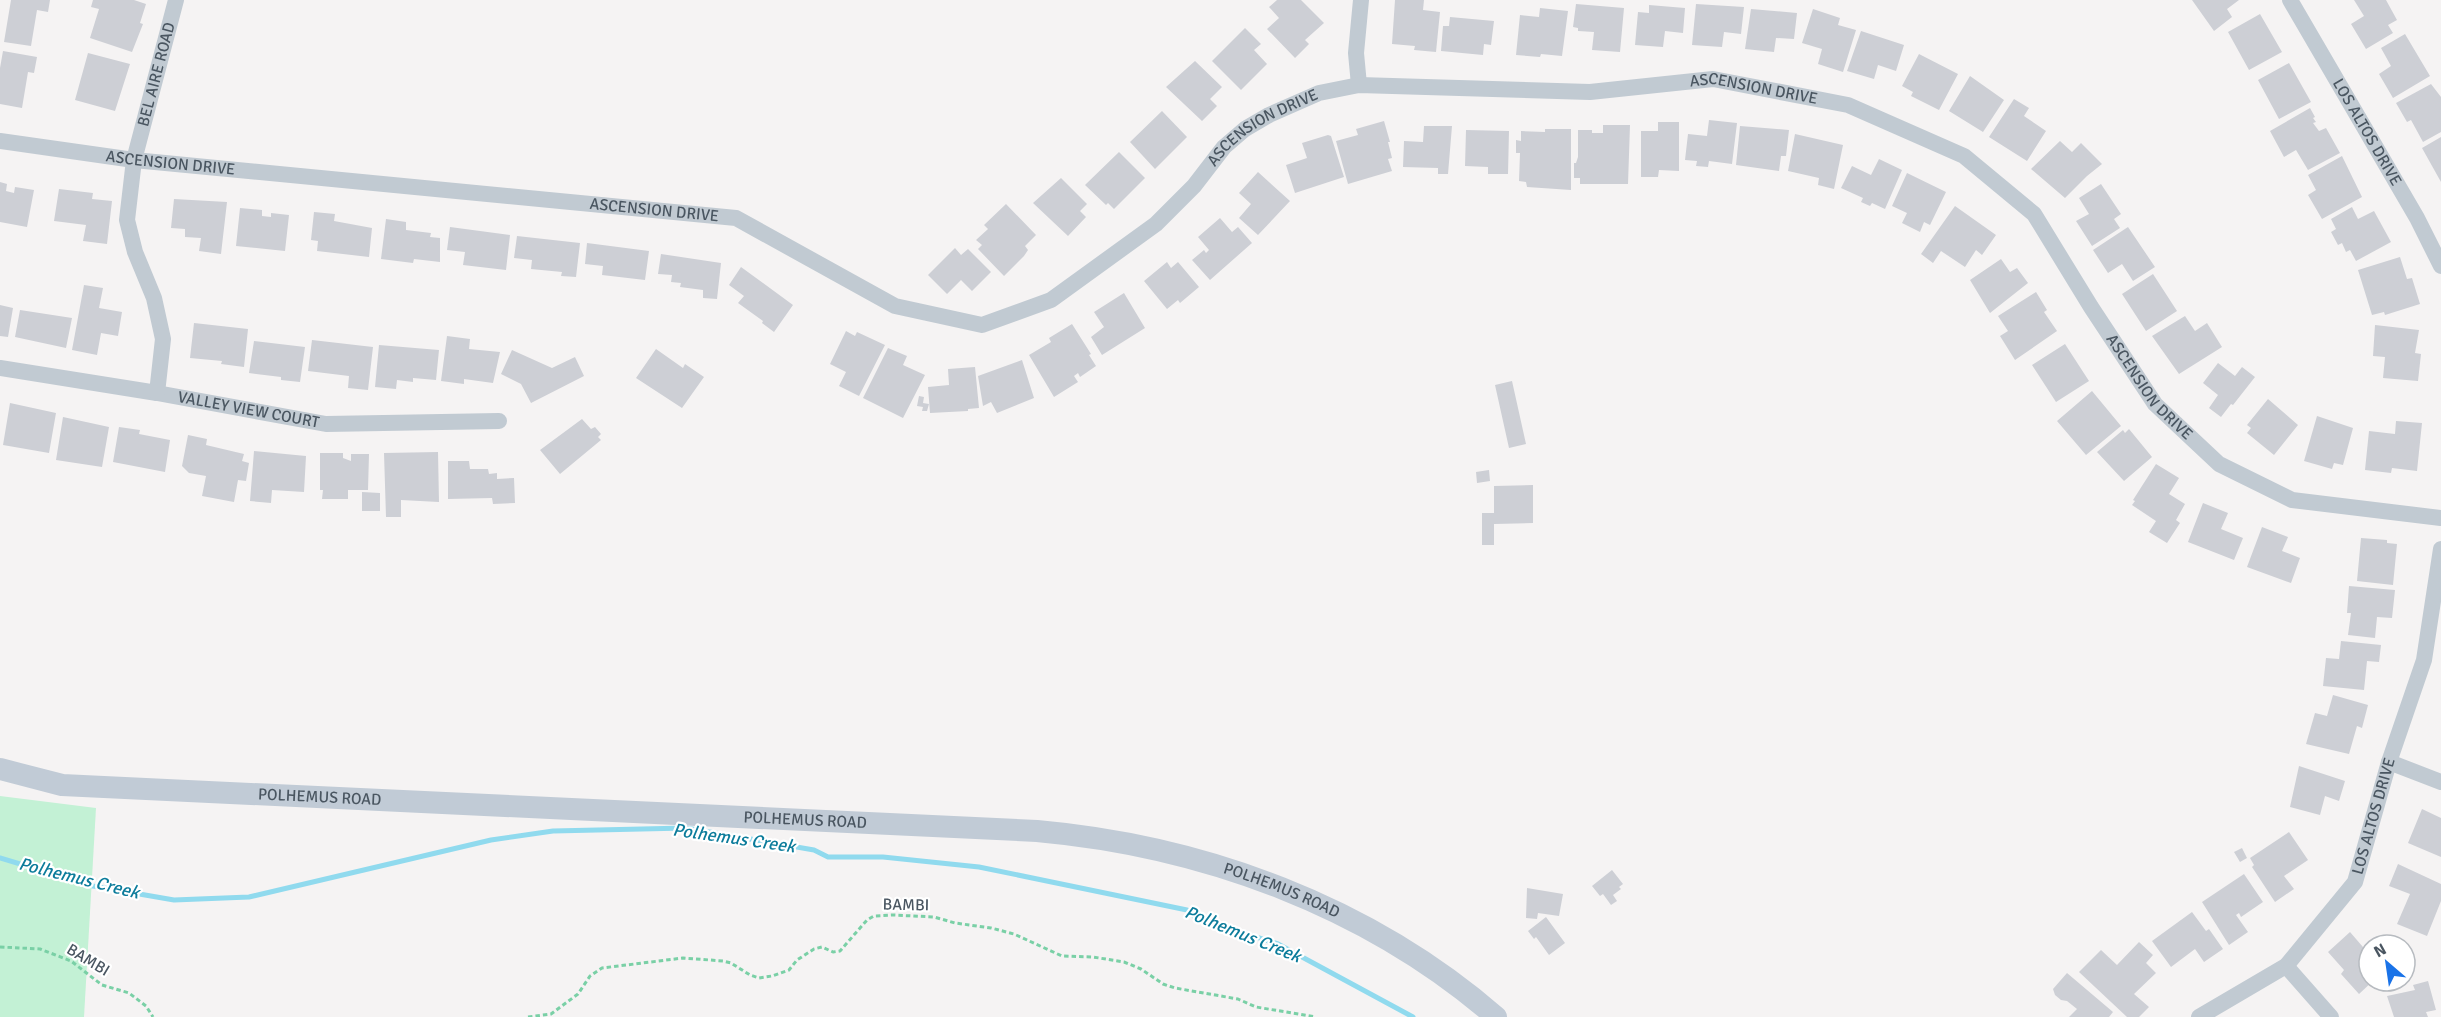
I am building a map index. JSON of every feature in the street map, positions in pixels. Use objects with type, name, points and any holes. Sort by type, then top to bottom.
[{"type":"main road","name":"POLHEMUS ROAD","points":[[0,769],[62,785],[1037,831],[1122,841],[1239,872],[1335,911],[1405,950],[1496,1017]]},
{"type":"street","name":"BEL AIRE ROAD","points":[[157,393],[163,339],[154,298],[135,252],[127,220],[134,160],[176,0]]},
{"type":"street","points":[[1359,85],[1356,54],[1361,0]]},
{"type":"street","name":"LOS ALTOS DRIVE","points":[[2290,0],[2417,218],[2441,266]]},
{"type":"street","name":"ASCENSION DRIVE","points":[[0,141],[134,160],[736,218],[895,306],[982,325],[1051,300],[1156,224],[1194,186],[1224,147],[1245,129],[1294,103],[1320,93],[1359,85],[1590,92],[1713,79],[1848,105],[1964,156],[2034,214],[2091,307],[2155,404],[2219,464],[2292,500],[2441,518]]},
{"type":"street","name":"VALLEY VIEW COURT","points":[[0,368],[157,393],[326,424],[500,422]]},
{"type":"street","name":"LOS ALTOS DRIVE","points":[[2199,1017],[2286,966],[2355,882],[2389,762],[2424,660],[2441,549]]},
{"type":"street","points":[[2389,762],[2441,782]]},
{"type":"street","points":[[2286,966],[2331,1017]]},
{"type":"path","name":"BAMBI","points":[[528,1017],[550,1014],[578,994],[590,976],[602,968],[683,958],[723,961],[759,978],[772,976],[789,970],[797,960],[814,949],[822,947],[833,952],[840,951],[867,920],[874,916],[893,915],[934,917],[955,923],[991,928],[1014,934],[1062,956],[1093,957],[1124,962],[1175,988],[1238,999],[1256,1007],[1316,1017]]},
{"type":"path","name":"BAMBI","points":[[0,947],[40,949],[71,960],[102,985],[129,993],[146,1006],[153,1017]]},
{"type":"green space","points":[[0,796],[96,808],[84,1017],[0,1017]]},
{"type":"building","points":[[11,0],[50,0],[48,12],[37,10],[31,46],[4,42]]},
{"type":"building","points":[[93,0],[134,0],[146,4],[140,23],[143,24],[132,52],[90,38],[99,9],[91,7]]},
{"type":"building","points":[[1277,0],[1301,0],[1324,23],[1305,40],[1309,44],[1295,58],[1267,29],[1279,18],[1269,7]]},
{"type":"building","points":[[1395,0],[1424,0],[1423,10],[1440,12],[1436,52],[1414,50],[1415,46],[1392,44]]},
{"type":"building","points":[[2192,0],[2239,0],[2227,9],[2232,17],[2214,31]]},
{"type":"building","points":[[2354,0],[2386,0],[2397,20],[2388,25],[2393,33],[2366,49],[2351,24],[2364,16]]},
{"type":"building","points":[[1576,4],[1624,8],[1620,52],[1592,50],[1594,32],[1578,31],[1578,28],[1573,27]]},
{"type":"building","points":[[1696,4],[1744,7],[1741,34],[1724,32],[1722,47],[1692,45]]},
{"type":"building","points":[[1649,5],[1685,8],[1683,33],[1665,31],[1663,47],[1635,45],[1638,12],[1649,13]]},
{"type":"building","points":[[1540,8],[1568,11],[1562,56],[1516,55],[1520,15],[1539,17]]},
{"type":"building","points":[[1751,9],[1797,13],[1794,39],[1776,38],[1774,52],[1745,49]]},
{"type":"building","points":[[1813,9],[1840,18],[1838,25],[1856,30],[1843,72],[1818,64],[1822,49],[1802,43]]},
{"type":"building","points":[[2260,14],[2282,52],[2249,70],[2228,32]]},
{"type":"building","points":[[1450,17],[1494,21],[1491,45],[1484,44],[1483,55],[1441,51],[1443,26],[1449,26]]},
{"type":"building","points":[[1245,28],[1261,44],[1254,50],[1267,64],[1241,90],[1212,61]]},
{"type":"building","points":[[1861,31],[1904,45],[1896,71],[1878,65],[1874,79],[1847,71]]},
{"type":"building","points":[[2405,34],[2430,76],[2393,98],[2379,74],[2391,66],[2381,48]]},
{"type":"building","points":[[3,51],[37,57],[34,73],[28,72],[22,108],[0,104],[0,68]]},
{"type":"building","points":[[88,53],[130,64],[115,111],[75,100]]},
{"type":"building","points":[[1919,54],[1958,74],[1939,110],[1911,96],[1913,92],[1902,86]]},
{"type":"building","points":[[1195,61],[1222,87],[1210,99],[1217,106],[1202,121],[1166,87]]},
{"type":"building","points":[[2289,63],[2311,102],[2279,119],[2258,80]]},
{"type":"building","points":[[1970,76],[2004,100],[1983,132],[1949,111]]},
{"type":"building","points":[[2431,84],[2441,97],[2441,132],[2423,142],[2411,120],[2407,122],[2396,103]]},
{"type":"building","points":[[2014,99],[2029,108],[2024,116],[2046,131],[2027,161],[1989,137]]},
{"type":"building","points":[[2310,108],[2316,122],[2313,123],[2319,131],[2326,128],[2340,153],[2308,170],[2296,150],[2284,157],[2270,131]]},
{"type":"building","points":[[1162,111],[1187,137],[1155,169],[1130,142]]},
{"type":"building","points":[[1709,120],[1737,123],[1732,164],[1709,161],[1708,167],[1696,166],[1697,161],[1685,160],[1688,134],[1707,136]]},
{"type":"building","points":[[1384,121],[1390,142],[1388,142],[1392,158],[1388,159],[1392,171],[1348,184],[1336,141],[1358,135],[1356,129]]},
{"type":"building","points":[[1658,122],[1679,122],[1679,171],[1659,170],[1658,177],[1641,177],[1641,131],[1658,131]]},
{"type":"building","points":[[1603,125],[1630,125],[1628,184],[1580,184],[1580,178],[1574,178],[1574,163],[1578,157],[1578,130],[1603,133]]},
{"type":"building","points":[[1424,126],[1452,126],[1448,174],[1438,174],[1438,168],[1403,167],[1404,141],[1423,142]]},
{"type":"building","points":[[1740,126],[1789,130],[1786,156],[1781,156],[1779,171],[1736,165]]},
{"type":"building","points":[[1545,129],[1571,129],[1571,190],[1527,187],[1526,182],[1519,181],[1520,153],[1516,153],[1516,140],[1521,141],[1521,131],[1545,132]]},
{"type":"building","points":[[1466,130],[1509,131],[1508,174],[1488,174],[1488,167],[1465,166]]},
{"type":"building","points":[[1795,134],[1843,145],[1834,189],[1818,185],[1819,178],[1788,171]]},
{"type":"building","points":[[1331,136],[1344,177],[1295,193],[1286,165],[1307,158],[1302,143]]},
{"type":"building","points":[[2441,137],[2441,182],[2422,148]]},
{"type":"building","points":[[2060,141],[2072,152],[2081,143],[2102,164],[2065,198],[2031,169]]},
{"type":"building","points":[[1119,152],[1145,178],[1114,209],[1108,203],[1106,205],[1085,185]]},
{"type":"building","points":[[2342,156],[2362,197],[2322,219],[2308,195],[2316,190],[2308,175]]},
{"type":"building","points":[[1879,159],[1902,170],[1885,209],[1872,203],[1870,206],[1861,202],[1863,198],[1841,188],[1852,166],[1871,175]]},
{"type":"building","points":[[1258,172],[1290,201],[1258,235],[1239,218],[1251,204],[1239,193]]},
{"type":"building","points":[[1907,173],[1946,192],[1930,225],[1924,222],[1920,232],[1902,223],[1907,213],[1892,206]]},
{"type":"building","points":[[1061,178],[1087,204],[1080,211],[1086,217],[1068,236],[1033,203]]},
{"type":"building","points":[[0,182],[7,184],[6,191],[14,193],[15,187],[34,190],[27,227],[0,222]]},
{"type":"building","points":[[2101,184],[2121,214],[2114,219],[2120,228],[2092,246],[2076,221],[2089,214],[2079,198]]},
{"type":"building","points":[[59,189],[93,193],[92,199],[112,201],[107,244],[83,241],[86,225],[54,221]]},
{"type":"building","points":[[174,199],[227,202],[221,254],[199,251],[201,238],[185,237],[185,229],[171,228]]},
{"type":"building","points":[[1006,204],[1036,235],[1025,246],[1028,250],[1024,256],[1004,276],[978,249],[982,245],[976,240],[988,229],[984,225]]},
{"type":"building","points":[[1955,206],[1996,235],[1982,255],[1976,250],[1965,267],[1941,251],[1933,263],[1921,254]]},
{"type":"building","points":[[2352,207],[2358,219],[2374,211],[2391,242],[2356,261],[2350,250],[2346,252],[2342,243],[2338,245],[2331,232],[2336,229],[2331,219]]},
{"type":"building","points":[[240,208],[262,210],[262,216],[271,217],[271,213],[289,215],[285,251],[236,246]]},
{"type":"building","points":[[314,212],[335,214],[334,221],[372,228],[369,257],[317,251],[318,241],[311,240]]},
{"type":"building","points":[[1220,218],[1232,232],[1238,227],[1252,243],[1210,280],[1192,260],[1204,250],[1206,253],[1209,250],[1198,237]]},
{"type":"building","points":[[386,219],[406,222],[406,230],[431,233],[430,237],[440,238],[440,262],[414,259],[413,263],[381,259]]},
{"type":"building","points":[[450,227],[510,235],[506,270],[463,265],[465,252],[447,250]]},
{"type":"building","points":[[2128,227],[2155,267],[2133,281],[2122,264],[2108,273],[2093,250]]},
{"type":"building","points":[[517,236],[580,243],[576,277],[561,276],[562,272],[531,269],[532,260],[514,258]]},
{"type":"building","points":[[587,243],[649,251],[645,280],[602,275],[603,266],[585,264]]},
{"type":"building","points":[[955,248],[961,255],[968,249],[991,272],[972,291],[961,280],[947,294],[928,275]]},
{"type":"building","points":[[661,254],[721,263],[717,299],[703,298],[703,290],[680,287],[681,283],[671,282],[672,275],[658,274]]},
{"type":"building","points":[[2400,257],[2407,279],[2412,278],[2420,304],[2385,315],[2384,312],[2372,315],[2358,270]]},
{"type":"building","points":[[2001,259],[2010,272],[2017,268],[2028,283],[1990,313],[1970,280]]},
{"type":"building","points":[[1167,262],[1171,268],[1178,262],[1199,287],[1180,303],[1178,300],[1167,309],[1144,281]]},
{"type":"building","points":[[741,267],[793,305],[774,332],[738,303],[744,296],[729,285]]},
{"type":"building","points":[[2153,274],[2177,311],[2146,331],[2122,294]]},
{"type":"building","points":[[84,285],[103,288],[99,308],[122,312],[118,336],[101,333],[97,355],[72,350]]},
{"type":"building","points":[[2036,292],[2047,310],[2044,312],[2057,331],[2015,360],[2000,336],[2008,331],[1998,316]]},
{"type":"building","points":[[1124,293],[1145,328],[1102,355],[1091,337],[1104,327],[1094,312]]},
{"type":"building","points":[[0,305],[13,308],[8,337],[0,336]]},
{"type":"building","points":[[20,310],[72,318],[66,348],[15,337]]},
{"type":"building","points":[[2185,316],[2195,331],[2207,323],[2222,347],[2179,374],[2152,336]]},
{"type":"building","points":[[194,323],[248,329],[244,367],[221,364],[222,361],[190,358]]},
{"type":"building","points":[[1072,324],[1096,366],[1080,377],[1078,373],[1074,376],[1078,382],[1054,397],[1029,355],[1051,342],[1049,338]]},
{"type":"building","points":[[2375,325],[2419,330],[2415,353],[2421,354],[2418,381],[2383,378],[2385,357],[2373,356]]},
{"type":"building","points":[[846,331],[855,336],[857,332],[885,345],[859,396],[839,386],[846,372],[830,364]]},
{"type":"building","points":[[447,336],[470,339],[469,349],[500,352],[493,383],[464,379],[464,384],[441,381]]},
{"type":"building","points":[[312,340],[373,347],[368,390],[348,388],[349,376],[308,371]]},
{"type":"building","points":[[254,341],[305,347],[300,382],[249,373]]},
{"type":"building","points":[[2065,344],[2089,381],[2056,402],[2032,365]]},
{"type":"building","points":[[379,345],[439,350],[436,380],[413,378],[413,382],[397,380],[396,389],[375,387]]},
{"type":"building","points":[[888,348],[907,356],[903,365],[925,375],[903,418],[863,398]]},
{"type":"building","points":[[656,349],[683,368],[685,364],[704,377],[682,408],[636,378]]},
{"type":"building","points":[[512,350],[552,368],[575,357],[584,376],[531,403],[521,384],[501,374]]},
{"type":"building","points":[[1022,360],[1034,398],[997,413],[991,402],[983,406],[978,376]]},
{"type":"building","points":[[2218,363],[2235,376],[2242,367],[2255,377],[2221,417],[2209,408],[2218,395],[2203,383]]},
{"type":"building","points":[[975,367],[979,408],[968,409],[968,411],[930,413],[928,387],[949,385],[948,369]]},
{"type":"building","points":[[1512,381],[1526,444],[1509,448],[1495,385]]},
{"type":"building","points":[[2092,391],[2121,426],[2086,455],[2057,421]]},
{"type":"building","points":[[919,396],[924,397],[923,403],[929,404],[927,411],[922,411],[923,407],[917,406]]},
{"type":"building","points":[[2268,399],[2298,425],[2274,455],[2247,433],[2251,428],[2247,425]]},
{"type":"building","points":[[10,403],[56,413],[49,453],[3,445]]},
{"type":"building","points":[[2317,416],[2353,428],[2343,465],[2334,463],[2332,469],[2304,461]]},
{"type":"building","points":[[63,417],[109,427],[102,467],[56,460]]},
{"type":"building","points":[[582,419],[591,429],[595,427],[601,434],[598,437],[601,440],[560,474],[540,450]]},
{"type":"building","points":[[2396,421],[2422,423],[2417,471],[2392,468],[2391,473],[2365,470],[2369,431],[2395,434]]},
{"type":"building","points":[[119,427],[140,430],[139,434],[170,440],[165,472],[113,462]]},
{"type":"building","points":[[2129,429],[2152,457],[2124,481],[2097,452],[2123,430],[2125,433]]},
{"type":"building","points":[[188,435],[207,439],[206,445],[244,454],[242,461],[249,463],[246,481],[238,480],[234,502],[202,496],[206,476],[189,473],[182,466]]},
{"type":"building","points":[[254,451],[306,456],[304,492],[272,490],[271,503],[250,501]]},
{"type":"building","points":[[438,452],[439,502],[401,500],[401,517],[386,517],[384,453]]},
{"type":"building","points":[[320,453],[343,453],[343,458],[351,461],[351,454],[369,454],[368,490],[348,490],[348,499],[322,499]]},
{"type":"building","points":[[448,461],[469,461],[470,469],[488,469],[489,474],[497,473],[497,479],[514,478],[515,503],[493,504],[492,498],[448,499]]},
{"type":"building","points":[[2156,464],[2179,478],[2169,494],[2185,504],[2176,520],[2180,523],[2167,543],[2149,532],[2156,521],[2132,505]]},
{"type":"building","points":[[1489,470],[1490,481],[1477,483],[1476,472]]},
{"type":"building","points":[[1533,485],[1533,523],[1494,524],[1494,545],[1482,545],[1482,513],[1494,513],[1494,486]]},
{"type":"building","points":[[362,492],[380,493],[380,511],[362,511]]},
{"type":"building","points":[[2203,503],[2228,513],[2221,529],[2243,538],[2234,560],[2188,542]]},
{"type":"building","points":[[2262,527],[2288,537],[2282,551],[2300,558],[2291,583],[2247,567]]},
{"type":"building","points":[[2361,538],[2387,540],[2387,543],[2397,544],[2393,585],[2357,581]]},
{"type":"building","points":[[2349,586],[2395,590],[2392,618],[2377,617],[2375,638],[2348,635],[2351,613],[2347,613]]},
{"type":"building","points":[[2341,641],[2381,645],[2379,662],[2367,661],[2364,690],[2323,686],[2326,658],[2339,659]]},
{"type":"building","points":[[2333,695],[2368,705],[2362,728],[2357,726],[2349,754],[2306,744],[2315,713],[2327,716]]},
{"type":"building","points":[[2299,766],[2345,781],[2339,801],[2325,796],[2320,815],[2290,807]]},
{"type":"building","points":[[2422,809],[2441,818],[2441,857],[2408,843]]},
{"type":"building","points":[[2289,832],[2308,860],[2284,876],[2294,889],[2275,902],[2252,867],[2254,865],[2250,858]]},
{"type":"building","points":[[2242,848],[2247,858],[2240,862],[2234,852]]},
{"type":"building","points":[[2398,864],[2441,884],[2441,901],[2427,936],[2397,924],[2410,894],[2389,886]]},
{"type":"building","points":[[1612,870],[1623,884],[1619,887],[1621,889],[1613,895],[1617,901],[1611,905],[1603,894],[1600,896],[1592,886]]},
{"type":"building","points":[[2244,874],[2263,902],[2241,917],[2239,913],[2236,915],[2248,932],[2229,945],[2202,902]]},
{"type":"building","points":[[1527,888],[1563,894],[1559,916],[1538,913],[1537,919],[1526,918]]},
{"type":"building","points":[[2192,912],[2206,931],[2209,929],[2223,949],[2204,962],[2195,949],[2171,967],[2152,941]]},
{"type":"building","points":[[1546,917],[1565,943],[1549,955],[1536,937],[1534,939],[1528,931]]},
{"type":"building","points":[[2350,932],[2357,940],[2357,992],[2341,974],[2344,970],[2328,952]]},
{"type":"building","points":[[2139,942],[2153,955],[2146,963],[2156,973],[2134,994],[2149,1007],[2139,1017],[2127,1017],[2079,972],[2101,950],[2117,965]]},
{"type":"building","points":[[2067,973],[2113,1012],[2109,1017],[2069,1017],[2077,1009],[2055,995],[2053,989]]},
{"type":"building","points":[[2428,981],[2436,1010],[2426,1012],[2428,1017],[2394,1017],[2387,996],[2417,993],[2417,984]]},
{"type":"waterway","name":"Polhemus Creek","points":[[0,858],[93,886],[174,900],[249,897],[491,840],[553,831],[686,828],[814,850],[828,857],[883,857],[979,867],[1187,910],[1195,917],[1278,944],[1413,1017]]}]
